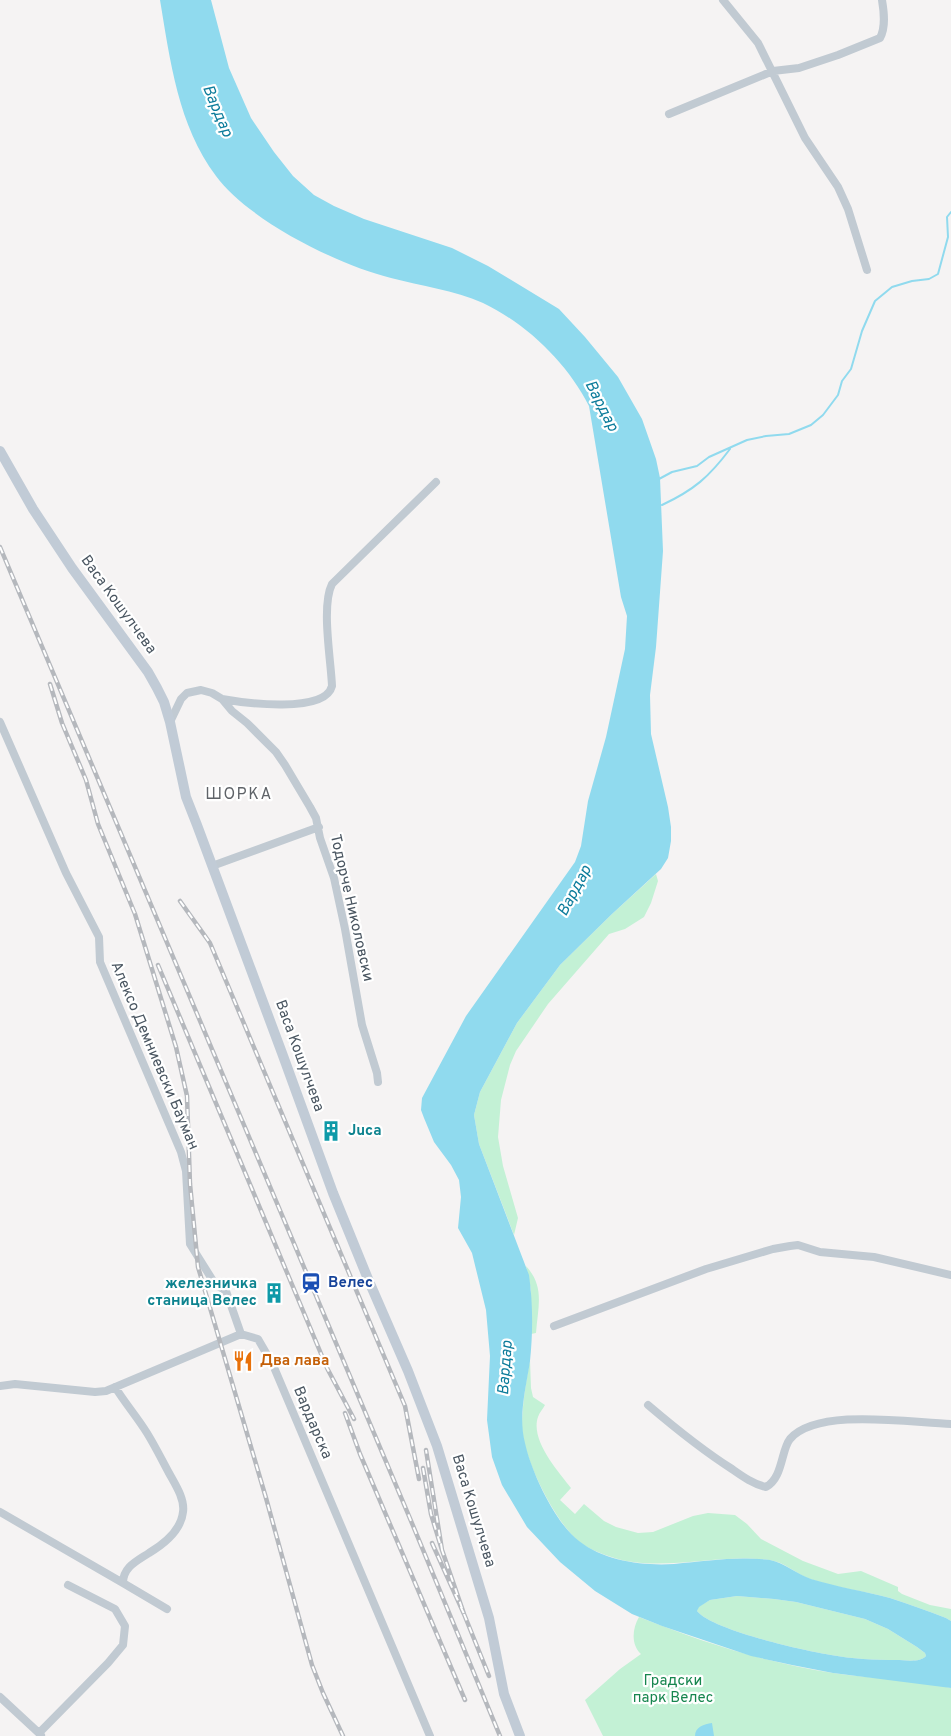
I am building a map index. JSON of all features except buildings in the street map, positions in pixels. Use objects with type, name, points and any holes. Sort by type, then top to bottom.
[{"type":"main road","name":"Васа Кошулчева","points":[[0,452],[33,509],[72,568],[148,672],[164,702],[186,797],[333,1194],[408,1371],[437,1446],[489,1618],[504,1694],[520,1736]]},
{"type":"street","points":[[723,0],[758,43],[805,138],[838,187],[848,208],[867,270]]},
{"type":"street","points":[[669,114],[773,71],[799,68],[880,38],[884,27],[882,0]]},
{"type":"street","points":[[222,699],[251,704],[289,705],[327,695],[332,686],[328,620],[329,590],[332,584],[436,482]]},
{"type":"street","name":"Тодорче Николовски","points":[[170,722],[181,699],[187,693],[201,690],[222,699],[276,752],[310,807],[319,827],[320,838],[334,878],[362,1025],[378,1082]]},
{"type":"street","name":"Алексо Демниевски Бауман","points":[[0,722],[66,873],[99,937],[100,962],[181,1152],[186,1171],[190,1244],[215,1284],[226,1291],[241,1334]]},
{"type":"street","points":[[212,866],[319,827]]},
{"type":"street","points":[[554,1326],[705,1269],[790,1246],[798,1245],[820,1252],[874,1257],[951,1275]]},
{"type":"street","points":[[0,1386],[15,1384],[95,1392],[106,1391],[241,1334]]},
{"type":"street","name":"Вардарска","points":[[241,1334],[258,1339],[273,1365],[430,1736]]},
{"type":"street","points":[[116,1387],[159,1454],[176,1485],[184,1509],[168,1541],[126,1570],[123,1583]]},
{"type":"street","points":[[648,1405],[716,1459],[756,1484],[766,1487],[773,1481],[789,1440],[804,1428],[857,1419],[951,1424]]},
{"type":"street","points":[[0,1512],[167,1609]]},
{"type":"street","points":[[0,1697],[40,1735],[123,1645],[125,1626],[115,1609],[68,1586]]},
{"type":"green space","points":[[656,874],[658,881],[644,917],[625,929],[609,934],[548,1004],[516,1051],[510,1065],[501,1100],[498,1137],[503,1166],[518,1218],[514,1235],[479,1144],[474,1115],[480,1092],[517,1023],[560,965]]},
{"type":"green space","points":[[526,1266],[536,1282],[539,1297],[536,1333],[531,1334],[531,1290]]},
{"type":"green space","points":[[530,1360],[533,1397],[545,1405],[538,1417],[538,1435],[547,1455],[571,1488],[560,1500],[575,1514],[584,1504],[604,1521],[638,1533],[653,1532],[693,1516],[708,1513],[735,1515],[761,1539],[803,1561],[838,1574],[861,1571],[898,1587],[898,1591],[902,1594],[930,1605],[951,1609],[951,1621],[890,1598],[810,1579],[775,1561],[735,1559],[667,1563],[633,1562],[583,1545],[569,1532],[550,1504],[528,1456],[522,1419]]},
{"type":"green space","points":[[737,1596],[796,1602],[865,1619],[888,1629],[917,1647],[926,1656],[916,1660],[880,1660],[818,1653],[739,1632],[706,1618],[697,1611],[698,1607],[710,1600]]},
{"type":"green space","name":"Градски парк Велес","points":[[639,1617],[710,1643],[783,1664],[833,1673],[951,1688],[951,1736],[603,1736],[585,1700],[641,1654],[635,1646],[634,1637]]},
{"type":"water","name":"Вардар","points":[[160,0],[211,0],[229,68],[251,118],[293,176],[314,195],[364,219],[452,248],[488,266],[559,309],[618,377],[642,419],[656,459],[660,478],[663,551],[650,695],[651,734],[671,827],[668,858],[661,869],[560,965],[517,1023],[480,1092],[474,1115],[479,1144],[529,1275],[532,1340],[522,1423],[528,1455],[538,1482],[570,1533],[589,1548],[612,1558],[637,1563],[662,1564],[734,1559],[770,1560],[811,1579],[890,1598],[946,1618],[951,1621],[951,1688],[833,1673],[751,1656],[632,1614],[595,1591],[560,1562],[527,1527],[502,1485],[492,1457],[487,1420],[490,1356],[486,1310],[472,1253],[458,1228],[461,1197],[459,1180],[434,1142],[421,1110],[422,1098],[466,1016],[575,862],[581,846],[588,801],[606,737],[625,649],[627,616],[621,597],[589,406],[569,375],[544,346],[530,333],[499,312],[461,295],[370,272],[321,252],[271,224],[249,209],[231,192],[203,157],[184,114],[172,69]],"holes":[[[737,1596],[774,1599],[865,1619],[888,1629],[917,1647],[926,1656],[916,1660],[880,1660],[818,1653],[739,1632],[706,1618],[697,1611],[710,1600]]]},
{"type":"water","points":[[712,1723],[714,1736],[695,1736],[698,1728]]},
{"type":"waterway","points":[[659,479],[672,472],[697,466],[709,457],[747,440],[789,434],[811,425],[823,415],[838,395],[842,381],[851,369],[862,331],[875,301],[892,287],[929,279],[938,274],[948,237],[947,217],[951,212]]},
{"type":"waterway","points":[[662,505],[700,482],[730,449]]},
{"type":"railway","points":[[0,547],[500,1736]]},
{"type":"railway","points":[[50,684],[62,723],[86,780],[98,824],[135,914],[176,1047],[187,1096],[190,1184],[198,1267],[312,1665],[343,1736]]},
{"type":"railway","points":[[180,901],[210,943],[405,1406],[419,1479]]},
{"type":"railway","points":[[158,965],[327,1368],[354,1419]]},
{"type":"railway","points":[[345,1413],[360,1454],[465,1700]]},
{"type":"railway","points":[[423,1468],[431,1514],[442,1550],[426,1450]]},
{"type":"railway","points":[[432,1543],[464,1614],[442,1550]]},
{"type":"railway","points":[[464,1614],[489,1676]]},
{"type":"place","name":"Juca","points":[[331,1131]]},
{"type":"place","name":"Велес","points":[[311,1283]]},
{"type":"place","name":"железничка станица Велес","points":[[274,1293]]},
{"type":"place","name":"Два лава","points":[[243,1361]]},
{"type":"district","name":"ШОРКА","points":[[239,795]]}]
